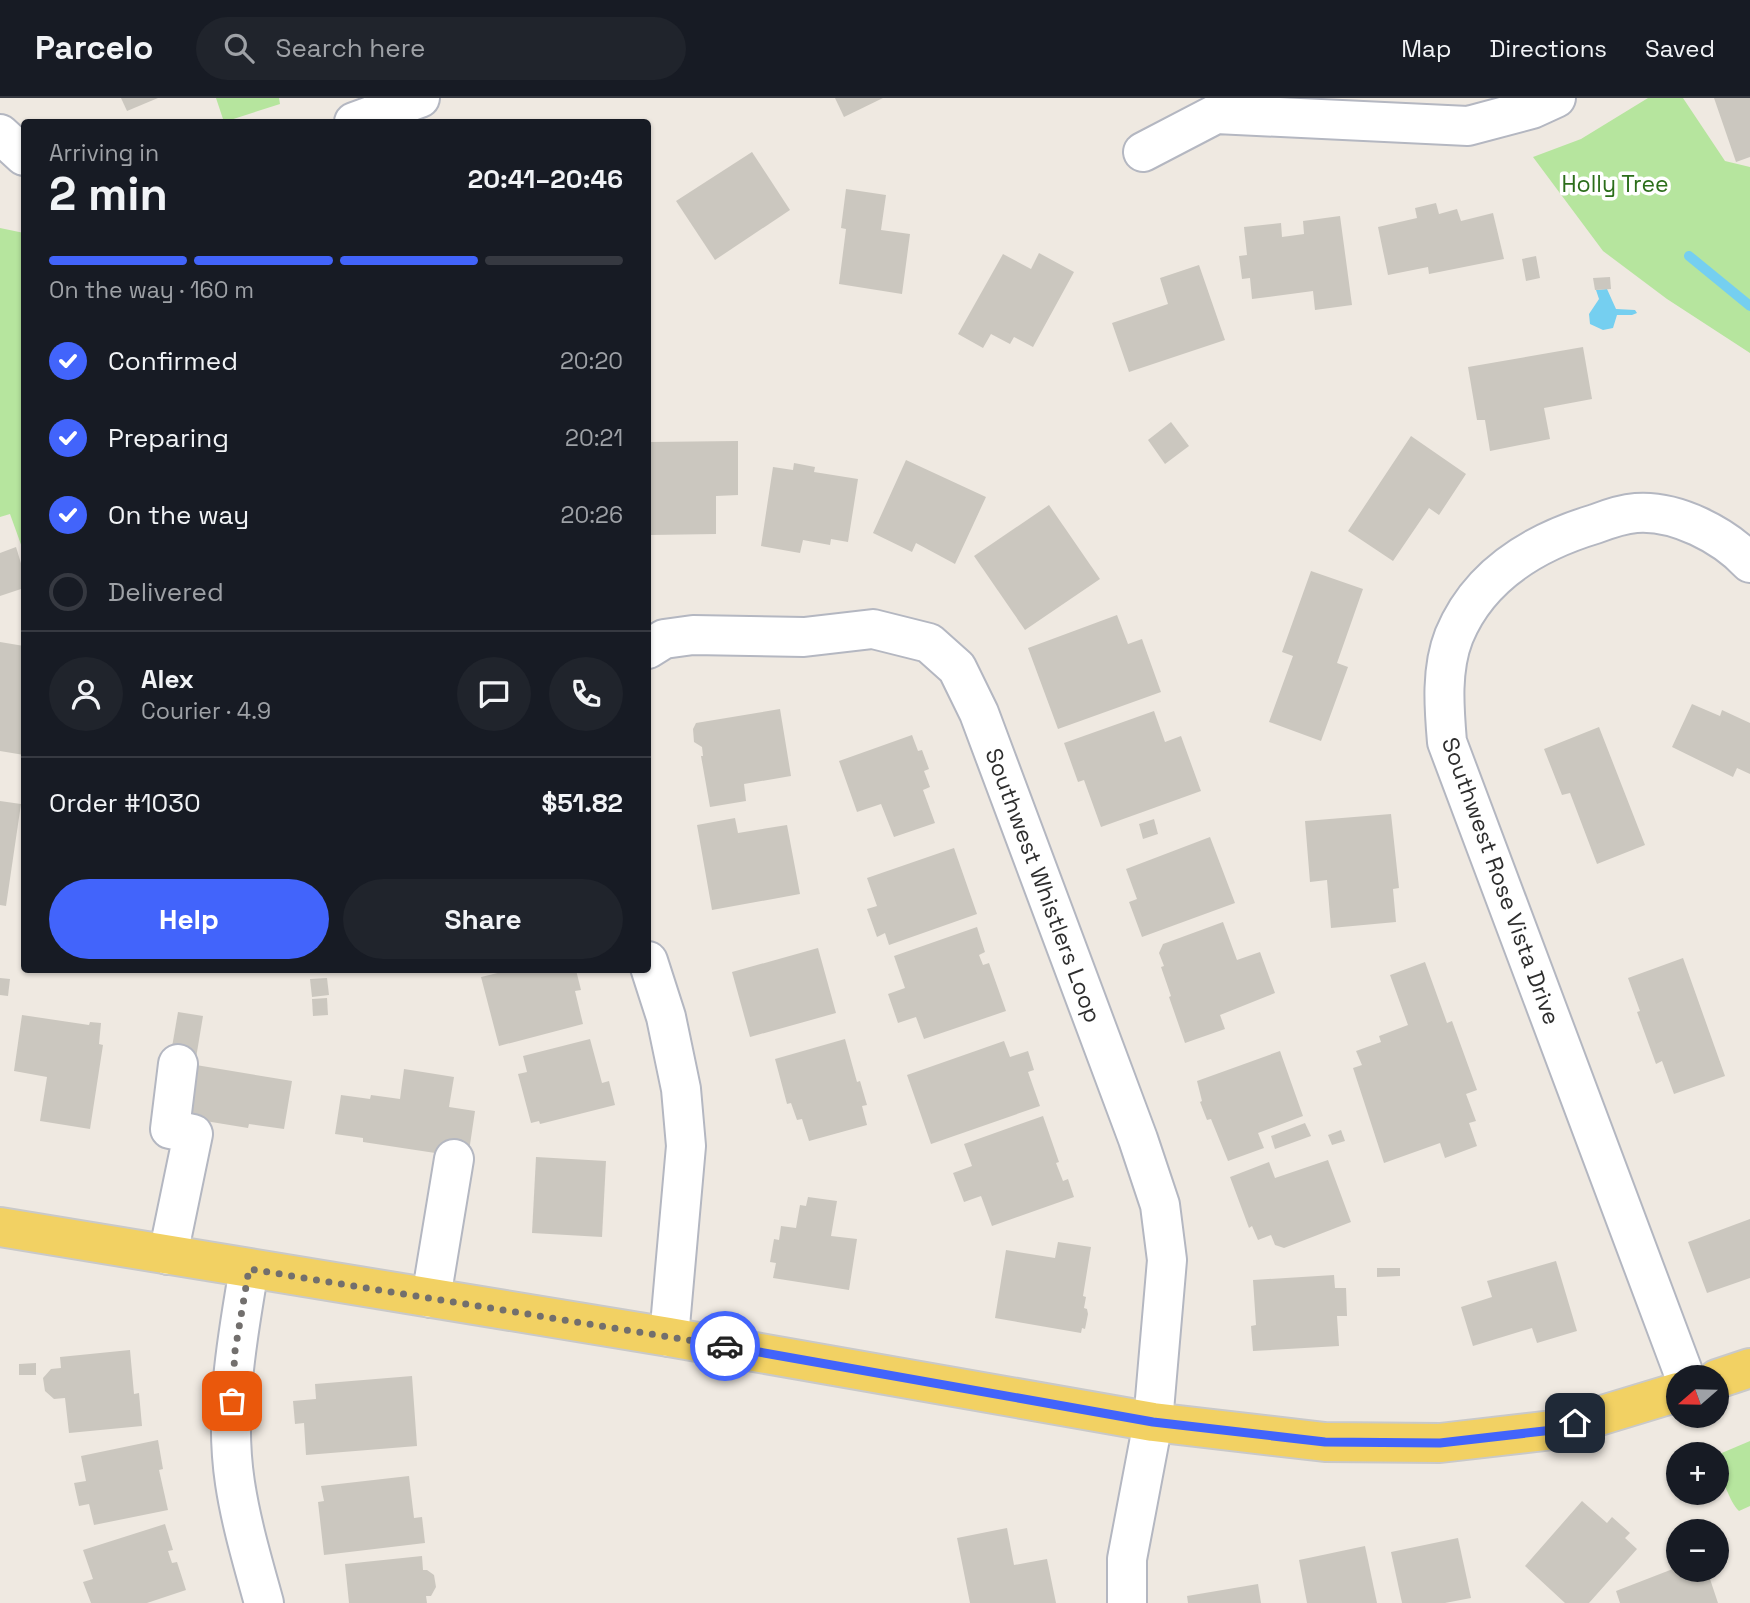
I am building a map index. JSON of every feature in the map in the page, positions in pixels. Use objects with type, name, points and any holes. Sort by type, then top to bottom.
[{"type":"main road","points":[[0,1227],[669,1337],[1153,1422],[1325,1442],[1440,1443],[1553,1430],[1666,1396]]},
{"type":"main road","points":[[1729,1375],[1750,1368]]},
{"type":"street","points":[[362,119],[421,98]]},
{"type":"street","points":[[1143,152],[1216,114],[1468,126],[1532,109],[1556,98]]},
{"type":"street","points":[[0,134],[21,153]]},
{"type":"street","name":"Southwest Rose Vista Drive","points":[[1681,1365],[1447,742],[1445,684],[1448,657],[1455,635],[1472,605],[1488,585],[1512,563],[1532,548],[1563,533],[1638,513],[1659,516],[1705,528],[1750,563]]},
{"type":"street","name":"Southwest Whistlers Loop","points":[[651,647],[664,639],[693,635],[804,637],[873,629],[929,643],[957,668],[979,713],[1138,1139],[1160,1205],[1167,1260],[1153,1422],[1127,1559],[1127,1603]]},
{"type":"street","points":[[651,970],[666,1017],[681,1088],[686,1146],[669,1337]]},
{"type":"street","points":[[168,1255],[193,1134],[170,1129],[178,1064]]},
{"type":"street","points":[[431,1298],[454,1159]]},
{"type":"street","points":[[249,1269],[235,1351],[231,1427],[235,1482],[246,1538],[264,1603]]},
{"type":"green space","points":[[216,98],[279,98],[280,104],[233,119],[223,119]]},
{"type":"green space","name":"Holly Tree","points":[[1648,98],[1683,98],[1725,161],[1750,167],[1750,353],[1667,299],[1603,251],[1533,157],[1581,139]]},
{"type":"green space","points":[[0,228],[21,232],[21,545],[10,514],[0,517]]},
{"type":"green space","points":[[1750,1441],[1750,1506],[1739,1511],[1729,1494],[1729,1450]]},
{"type":"water","points":[[1607,289],[1616,309],[1635,310],[1637,313],[1617,315],[1613,328],[1603,330],[1590,324],[1589,314],[1599,299],[1596,290]]},
{"type":"building","points":[[121,98],[158,98],[127,111]]},
{"type":"building","points":[[835,98],[883,98],[844,117]]},
{"type":"building","points":[[1714,98],[1750,98],[1750,157],[1736,162]]},
{"type":"building","points":[[752,152],[790,210],[715,260],[676,201]]},
{"type":"building","points":[[846,189],[886,195],[881,230],[910,234],[902,294],[839,284],[846,229],[841,228]]},
{"type":"building","points":[[1436,203],[1439,214],[1457,209],[1461,221],[1493,213],[1504,259],[1429,274],[1428,267],[1388,275],[1378,227],[1417,218],[1415,208]]},
{"type":"building","points":[[1340,216],[1352,305],[1315,310],[1313,291],[1252,299],[1250,278],[1242,279],[1239,256],[1247,255],[1244,227],[1281,223],[1282,237],[1304,234],[1303,221]]},
{"type":"building","points":[[1039,253],[1074,272],[1033,347],[1014,337],[1010,344],[991,334],[983,348],[958,334],[1003,254],[1031,269]]},
{"type":"building","points":[[1536,256],[1540,278],[1526,281],[1522,259]]},
{"type":"building","points":[[1199,265],[1225,340],[1129,372],[1112,323],[1168,304],[1160,278]]},
{"type":"building","points":[[1610,277],[1611,289],[1595,290],[1593,278]]},
{"type":"building","points":[[1583,347],[1592,399],[1544,408],[1550,439],[1490,451],[1485,420],[1477,420],[1468,367]]},
{"type":"building","points":[[1171,422],[1189,446],[1165,464],[1148,440]]},
{"type":"building","points":[[1411,436],[1466,474],[1439,515],[1429,508],[1393,561],[1348,531]]},
{"type":"building","points":[[738,441],[738,495],[716,496],[716,534],[651,535],[651,442]]},
{"type":"building","points":[[906,460],[986,497],[955,564],[916,543],[912,552],[873,533]]},
{"type":"building","points":[[794,463],[815,467],[814,472],[858,479],[848,542],[831,539],[830,545],[803,540],[800,553],[761,546],[773,467],[793,470]]},
{"type":"building","points":[[1049,505],[1100,579],[1025,630],[974,556]]},
{"type":"building","points":[[16,547],[21,563],[21,589],[0,596],[0,553]]},
{"type":"building","points":[[1311,571],[1363,589],[1337,663],[1348,667],[1321,741],[1269,722],[1293,656],[1282,652]]},
{"type":"building","points":[[1117,615],[1128,644],[1142,639],[1161,692],[1058,729],[1028,648]]},
{"type":"building","points":[[0,642],[21,646],[21,754],[0,751]]},
{"type":"building","points":[[1692,704],[1720,716],[1722,710],[1750,723],[1750,774],[1737,768],[1733,777],[1672,747]]},
{"type":"building","points":[[780,709],[791,776],[744,784],[746,801],[710,807],[701,756],[702,747],[694,742],[693,729],[696,723]]},
{"type":"building","points":[[1154,711],[1165,742],[1181,736],[1201,791],[1101,827],[1084,780],[1078,782],[1064,743]]},
{"type":"building","points":[[1599,727],[1645,845],[1597,864],[1570,793],[1562,795],[1544,749]]},
{"type":"building","points":[[912,735],[918,751],[922,750],[929,769],[924,771],[930,787],[923,790],[935,823],[894,837],[881,804],[857,812],[839,761]]},
{"type":"building","points":[[0,801],[21,804],[6,906],[0,905]]},
{"type":"building","points":[[1391,814],[1399,888],[1393,889],[1396,922],[1331,928],[1327,880],[1310,882],[1305,821]]},
{"type":"building","points":[[735,818],[738,833],[787,825],[800,894],[712,910],[697,825]]},
{"type":"building","points":[[1154,819],[1158,834],[1143,839],[1139,824]]},
{"type":"building","points":[[1210,837],[1235,903],[1142,937],[1129,902],[1137,899],[1126,869]]},
{"type":"building","points":[[954,848],[977,914],[889,945],[885,933],[877,937],[867,909],[877,906],[867,878]]},
{"type":"building","points":[[1223,922],[1237,960],[1260,952],[1275,993],[1220,1015],[1225,1029],[1185,1043],[1169,997],[1171,996],[1159,953],[1163,944]]},
{"type":"building","points":[[977,927],[985,952],[979,955],[983,965],[989,963],[1006,1011],[924,1039],[916,1017],[898,1023],[888,994],[905,988],[894,956]]},
{"type":"building","points":[[818,948],[836,1013],[750,1037],[732,972]]},
{"type":"building","points":[[1683,958],[1725,1076],[1674,1094],[1662,1061],[1656,1064],[1628,978]]},
{"type":"building","points":[[1425,962],[1447,1023],[1452,1021],[1477,1090],[1466,1094],[1476,1121],[1469,1123],[1477,1146],[1445,1158],[1440,1143],[1384,1163],[1353,1068],[1362,1065],[1356,1051],[1381,1042],[1379,1036],[1408,1025],[1390,975]]},
{"type":"building","points":[[498,973],[577,973],[581,990],[575,991],[583,1024],[499,1046],[481,977]]},
{"type":"building","points":[[0,978],[10,979],[8,996],[0,995]]},
{"type":"building","points":[[327,978],[329,995],[312,997],[310,979]]},
{"type":"building","points":[[327,998],[328,1015],[313,1016],[312,999]]},
{"type":"building","points":[[178,1012],[203,1016],[196,1058],[171,1053]]},
{"type":"building","points":[[22,1015],[89,1025],[90,1022],[101,1023],[99,1044],[103,1045],[90,1129],[40,1121],[47,1077],[14,1071]]},
{"type":"building","points":[[590,1039],[602,1083],[609,1081],[615,1105],[540,1124],[539,1121],[531,1123],[518,1074],[527,1072],[523,1056]]},
{"type":"building","points":[[845,1039],[857,1082],[860,1081],[867,1105],[862,1106],[867,1125],[809,1141],[802,1119],[797,1120],[791,1103],[787,1104],[775,1059]]},
{"type":"building","points":[[1004,1041],[1010,1057],[1028,1051],[1034,1070],[1028,1072],[1040,1106],[931,1144],[907,1075]]},
{"type":"building","points":[[1280,1051],[1303,1116],[1258,1133],[1264,1148],[1228,1161],[1211,1119],[1207,1120],[1200,1102],[1202,1101],[1197,1081]]},
{"type":"building","points":[[190,1064],[292,1081],[284,1129],[249,1124],[248,1128],[181,1117]]},
{"type":"building","points":[[404,1069],[454,1077],[449,1107],[475,1111],[468,1158],[363,1142],[363,1138],[335,1134],[341,1095],[400,1099]]},
{"type":"building","points":[[1043,1116],[1059,1162],[1056,1163],[1063,1181],[1068,1179],[1074,1197],[992,1226],[981,1196],[964,1202],[953,1173],[972,1166],[964,1144]]},
{"type":"building","points":[[1305,1123],[1311,1136],[1275,1149],[1271,1136]]},
{"type":"building","points":[[1341,1130],[1345,1141],[1332,1145],[1328,1135]]},
{"type":"building","points":[[536,1157],[606,1161],[602,1237],[532,1233]]},
{"type":"building","points":[[1328,1160],[1351,1222],[1284,1248],[1275,1245],[1271,1235],[1258,1240],[1252,1226],[1249,1228],[1230,1177],[1269,1162],[1275,1178]]},
{"type":"building","points":[[808,1197],[837,1201],[831,1236],[857,1239],[849,1290],[773,1278],[776,1263],[770,1262],[774,1239],[779,1240],[781,1226],[796,1228],[800,1205],[806,1206]]},
{"type":"building","points":[[1750,1219],[1750,1278],[1707,1293],[1688,1242]]},
{"type":"building","points":[[1058,1242],[1091,1247],[1083,1296],[1086,1297],[1084,1308],[1088,1314],[1085,1329],[1082,1328],[1081,1333],[995,1318],[1006,1250],[1055,1258]]},
{"type":"building","points":[[1556,1261],[1577,1331],[1537,1343],[1532,1328],[1473,1346],[1461,1307],[1492,1297],[1487,1281]]},
{"type":"building","points":[[1377,1268],[1400,1268],[1400,1276],[1377,1277]]},
{"type":"building","points":[[1334,1275],[1335,1288],[1346,1288],[1347,1316],[1337,1316],[1339,1346],[1253,1351],[1251,1326],[1256,1325],[1253,1280]]},
{"type":"building","points":[[130,1350],[134,1394],[139,1393],[142,1426],[69,1433],[65,1398],[54,1399],[45,1391],[43,1378],[51,1369],[61,1368],[60,1357]]},
{"type":"building","points":[[36,1363],[36,1375],[19,1375],[19,1364]]},
{"type":"building","points":[[412,1376],[417,1446],[306,1455],[304,1423],[295,1424],[293,1401],[316,1399],[315,1384]]},
{"type":"building","points":[[158,1440],[163,1469],[159,1470],[168,1510],[94,1525],[89,1504],[79,1506],[74,1483],[86,1481],[81,1456]]},
{"type":"building","points":[[409,1476],[414,1518],[422,1517],[425,1543],[324,1555],[318,1502],[324,1501],[321,1486]]},
{"type":"building","points":[[1582,1501],[1607,1523],[1612,1517],[1630,1533],[1625,1538],[1637,1549],[1589,1603],[1565,1603],[1525,1566]]},
{"type":"building","points":[[165,1524],[173,1550],[168,1551],[172,1563],[177,1562],[186,1590],[147,1603],[91,1603],[83,1582],[93,1579],[83,1550]]},
{"type":"building","points":[[1007,1528],[1014,1565],[1047,1559],[1056,1603],[970,1603],[957,1538]]},
{"type":"building","points":[[1458,1538],[1471,1598],[1445,1603],[1402,1603],[1391,1552]]},
{"type":"building","points":[[1365,1546],[1377,1603],[1307,1603],[1299,1560]]},
{"type":"building","points":[[422,1556],[423,1570],[434,1575],[436,1587],[431,1596],[426,1596],[427,1603],[349,1603],[345,1564]]},
{"type":"building","points":[[1666,1572],[1666,1582],[1711,1582],[1718,1603],[1620,1603],[1616,1591]]},
{"type":"building","points":[[1258,1584],[1261,1603],[1188,1603],[1187,1596]]},
{"type":"waterway","points":[[1689,256],[1750,306]]},
{"type":"way so far","points":[[232,1401],[235,1351],[249,1269],[725,1346]]},
{"type":"route","points":[[725,1346],[1153,1422],[1325,1442],[1440,1443],[1553,1430],[1575,1423]]}]
